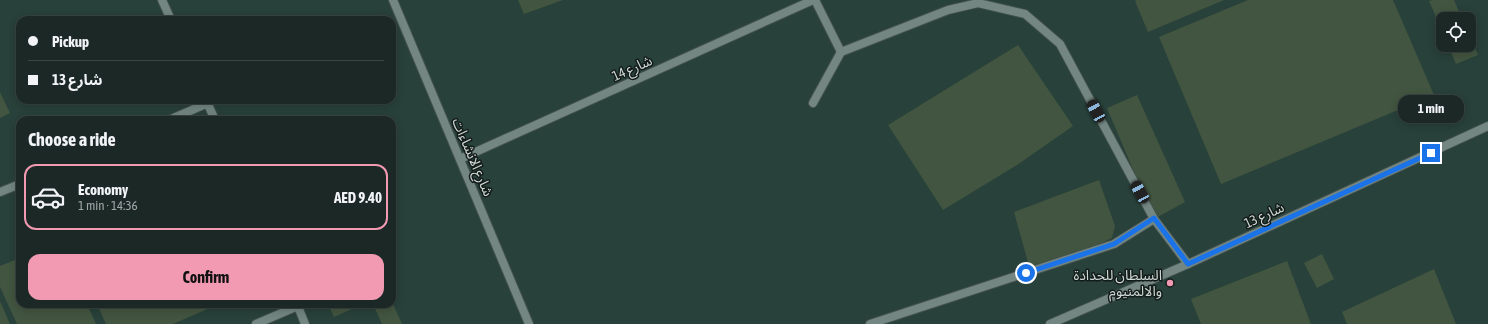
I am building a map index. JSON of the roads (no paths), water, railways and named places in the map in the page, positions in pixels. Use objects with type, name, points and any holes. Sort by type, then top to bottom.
[{"type":"street","points":[[162,0],[169,16]]},
{"type":"street","name":"شارع الانشاءات","points":[[393,0],[529,324]]},
{"type":"street","points":[[814,0],[841,52]]},
{"type":"street","name":"شارع 14","points":[[460,159],[814,0]]},
{"type":"street","points":[[813,103],[841,52],[948,10],[978,3],[1025,14],[1060,44],[1154,218],[1188,264]]},
{"type":"street","points":[[177,116],[203,104]]},
{"type":"street","points":[[208,104],[213,116]]},
{"type":"street","name":"شارع 13","points":[[1050,324],[1188,264],[1488,126]]},
{"type":"street","points":[[0,192],[16,186]]},
{"type":"street","points":[[870,324],[1114,244],[1154,218]]},
{"type":"street","points":[[256,324],[291,308]]},
{"type":"street","points":[[298,308],[305,324]]},
{"type":"place","name":"السلطان للحدادة والالمنيوم","points":[[1170,283]]}]
